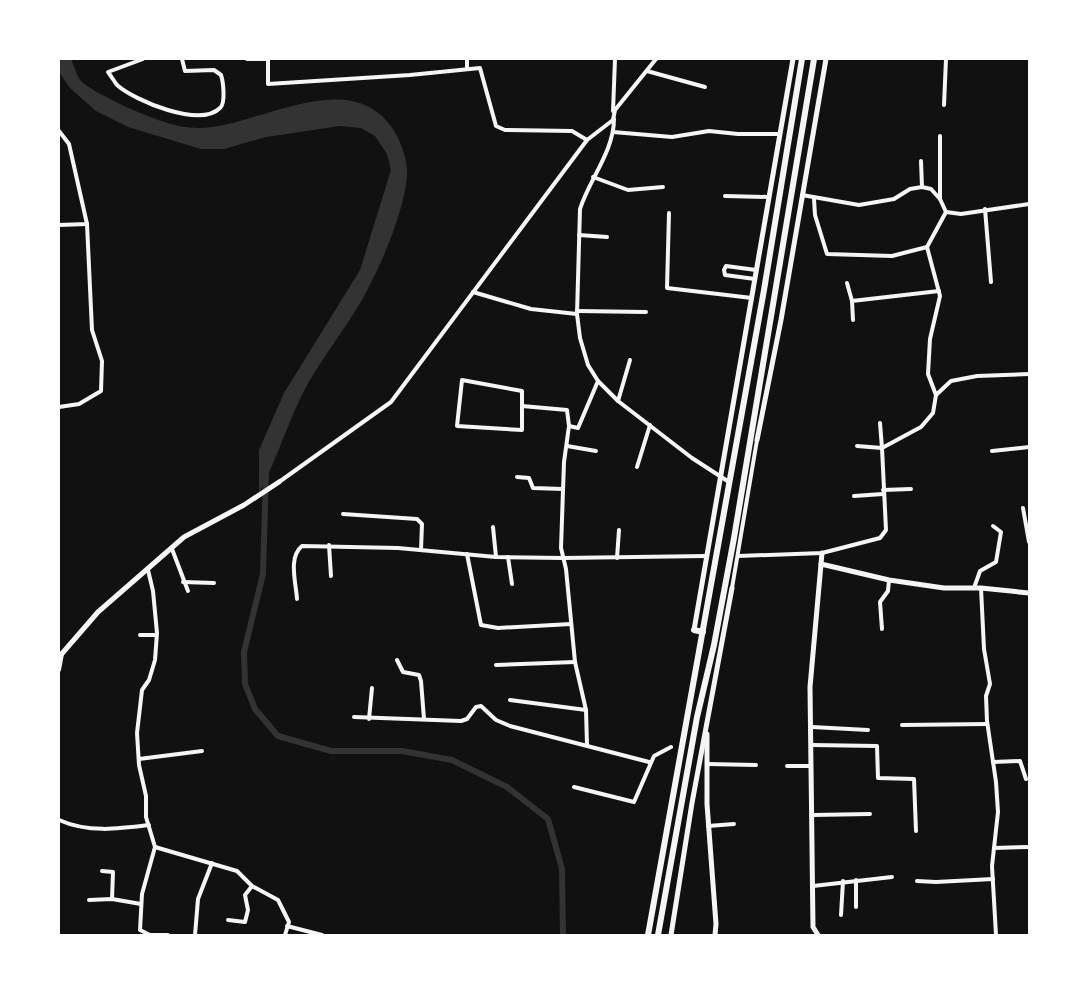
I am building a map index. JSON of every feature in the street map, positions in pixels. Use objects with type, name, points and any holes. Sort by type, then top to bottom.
[{"type":"highway","points":[[648,935],[760,312],[802,59]]},
{"type":"highway","points":[[658,935],[696,718],[728,588],[758,394],[814,59]]},
{"type":"highway","points":[[745,391],[758,394]]},
{"type":"highway","points":[[694,630],[703,632]]},
{"type":"street","points":[[143,59],[108,72],[116,84],[139,99],[159,108],[205,115],[219,110],[222,106],[223,90],[221,75],[214,70],[185,71],[182,59]]},
{"type":"street","points":[[247,59],[268,59],[268,84],[480,68],[496,126],[505,130],[572,131],[587,140]]},
{"type":"street","points":[[467,59],[467,69]]},
{"type":"street","points":[[613,120],[615,59]]},
{"type":"street","points":[[59,670],[61,656],[98,612],[184,537],[244,505],[391,402],[587,140],[613,120],[614,110],[656,59]]},
{"type":"street","points":[[694,630],[793,59]]},
{"type":"street","points":[[672,935],[728,588],[738,556],[757,440],[793,252],[826,59]]},
{"type":"street","points":[[944,106],[946,59]]},
{"type":"street","points":[[647,71],[704,87]]},
{"type":"street","points":[[614,110],[613,132],[580,209],[577,312],[580,338],[588,365],[598,382],[618,401],[729,482]]},
{"type":"street","points":[[59,131],[69,144],[87,224],[92,330],[102,361],[100,391],[79,404],[59,407]]},
{"type":"street","points":[[613,132],[672,137],[708,131],[738,134],[780,134]]},
{"type":"street","points":[[940,136],[940,199]]},
{"type":"street","points":[[921,161],[922,187]]},
{"type":"street","points":[[593,177],[628,190],[663,187]]},
{"type":"street","points":[[802,195],[814,199],[830,198],[859,205],[894,199],[910,189],[922,187],[931,189],[940,199],[946,212]]},
{"type":"street","points":[[725,196],[768,197]]},
{"type":"street","points":[[814,199],[815,215],[827,254],[892,256],[927,247]]},
{"type":"street","points":[[946,212],[961,214],[1029,204]]},
{"type":"street","points":[[985,209],[990,282]]},
{"type":"street","points":[[857,446],[882,448],[921,427],[933,414],[936,395],[928,374],[932,330],[940,306],[937,279],[927,247],[946,212]]},
{"type":"street","points":[[669,213],[667,288],[752,298]]},
{"type":"street","points":[[59,224],[87,224]]},
{"type":"street","points":[[579,235],[607,237]]},
{"type":"street","points":[[782,250],[793,252]]},
{"type":"street","points":[[755,279],[725,275],[724,270],[726,266],[756,270]]},
{"type":"street","points":[[847,283],[852,301],[853,320]]},
{"type":"street","points":[[852,301],[939,291]]},
{"type":"street","points":[[473,292],[531,308],[577,312],[646,312]]},
{"type":"street","points":[[749,310],[760,312]]},
{"type":"street","points":[[618,401],[630,360]]},
{"type":"street","points":[[936,395],[951,381],[977,376],[1029,374]]},
{"type":"street","points":[[462,380],[522,391],[522,406],[522,430],[457,426],[462,380]]},
{"type":"street","points":[[569,426],[578,428],[598,382]]},
{"type":"street","points":[[522,406],[567,410],[569,426],[563,489],[561,548],[566,569],[575,662],[586,710],[587,745]]},
{"type":"street","points":[[738,556],[822,552],[880,538],[884,535],[880,423]]},
{"type":"street","points":[[637,467],[650,425]]},
{"type":"street","points":[[567,446],[596,451]]},
{"type":"street","points":[[992,451],[1029,446]]},
{"type":"street","points":[[518,477],[529,478],[533,488],[563,489]]},
{"type":"street","points":[[854,496],[911,489]]},
{"type":"street","points":[[1023,508],[1029,542]]},
{"type":"street","points":[[342,514],[417,519],[422,524],[421,550]]},
{"type":"street","points":[[974,588],[980,571],[996,562],[1001,532],[994,526]]},
{"type":"street","points":[[492,528],[496,557]]},
{"type":"street","points":[[618,558],[619,530]]},
{"type":"street","points":[[297,599],[294,558],[296,550],[302,546],[329,545],[421,550],[496,557],[618,558],[706,556]]},
{"type":"street","points":[[329,545],[331,576]]},
{"type":"street","points":[[172,549],[188,591]]},
{"type":"street","points":[[818,935],[813,927],[810,687],[822,552]]},
{"type":"street","points":[[466,554],[481,625],[498,628],[571,624]]},
{"type":"street","points":[[508,557],[512,584]]},
{"type":"street","points":[[821,564],[889,580],[944,588],[981,588],[1029,593]]},
{"type":"street","points":[[148,570],[153,591],[156,635],[153,669],[142,690],[137,733],[139,759],[146,796],[146,817],[155,847],[142,894],[140,930],[150,935],[168,935]]},
{"type":"street","points":[[882,629],[880,602],[888,591],[889,580]]},
{"type":"street","points":[[184,582],[214,583]]},
{"type":"street","points":[[981,588],[984,649],[990,684],[986,696],[987,724],[998,812],[993,879],[996,935]]},
{"type":"street","points":[[140,635],[156,635]]},
{"type":"street","points":[[397,660],[403,672],[419,675],[424,719]]},
{"type":"street","points":[[496,665],[575,662]]},
{"type":"street","points":[[369,719],[372,688]]},
{"type":"street","points":[[510,700],[586,710]]},
{"type":"street","points":[[354,717],[369,719],[464,720],[476,706],[481,706],[503,724],[649,762]]},
{"type":"street","points":[[707,722],[708,826],[716,924],[715,935]]},
{"type":"street","points":[[902,725],[987,724]]},
{"type":"street","points":[[812,727],[868,730]]},
{"type":"street","points":[[812,745],[877,746],[878,778],[914,780],[916,831]]},
{"type":"street","points":[[574,787],[634,802],[643,785],[649,762],[659,751],[671,747]]},
{"type":"street","points":[[139,759],[202,751]]},
{"type":"street","points":[[993,762],[1020,761],[1026,780]]},
{"type":"street","points":[[708,764],[756,765]]},
{"type":"street","points":[[787,766],[810,766]]},
{"type":"street","points":[[813,815],[870,814]]},
{"type":"street","points":[[59,820],[71,825],[98,829],[149,825]]},
{"type":"street","points":[[708,826],[734,824]]},
{"type":"street","points":[[155,847],[237,871],[252,886],[278,900],[288,922],[285,935]]},
{"type":"street","points":[[994,848],[1029,847]]},
{"type":"street","points":[[194,935],[198,899],[212,863]]},
{"type":"street","points":[[102,870],[113,872],[112,899]]},
{"type":"street","points":[[813,886],[843,881],[892,877]]},
{"type":"street","points":[[917,881],[993,879]]},
{"type":"street","points":[[856,880],[856,907]]},
{"type":"street","points":[[842,915],[843,881]]},
{"type":"street","points":[[228,920],[245,922],[248,910],[245,895],[252,886]]},
{"type":"street","points":[[88,900],[112,899],[141,904]]},
{"type":"street","points":[[287,926],[322,935]]},
{"type":"shaded area","points":[[59,59],[71,59],[80,80],[95,91],[126,107],[171,124],[199,128],[222,125],[301,104],[327,100],[352,101],[374,110],[393,129],[399,140],[405,158],[407,176],[397,222],[391,238],[363,298],[307,385],[259,493],[259,450],[284,393],[360,270],[391,170],[387,154],[375,136],[361,128],[340,126],[266,137],[224,149],[201,149],[128,127],[96,111],[70,88],[59,72]]},
{"type":"waterway","points":[[266,473],[263,574],[244,652],[245,684],[255,709],[278,736],[331,751],[402,751],[452,760],[507,787],[548,819],[562,869],[563,935]]}]
